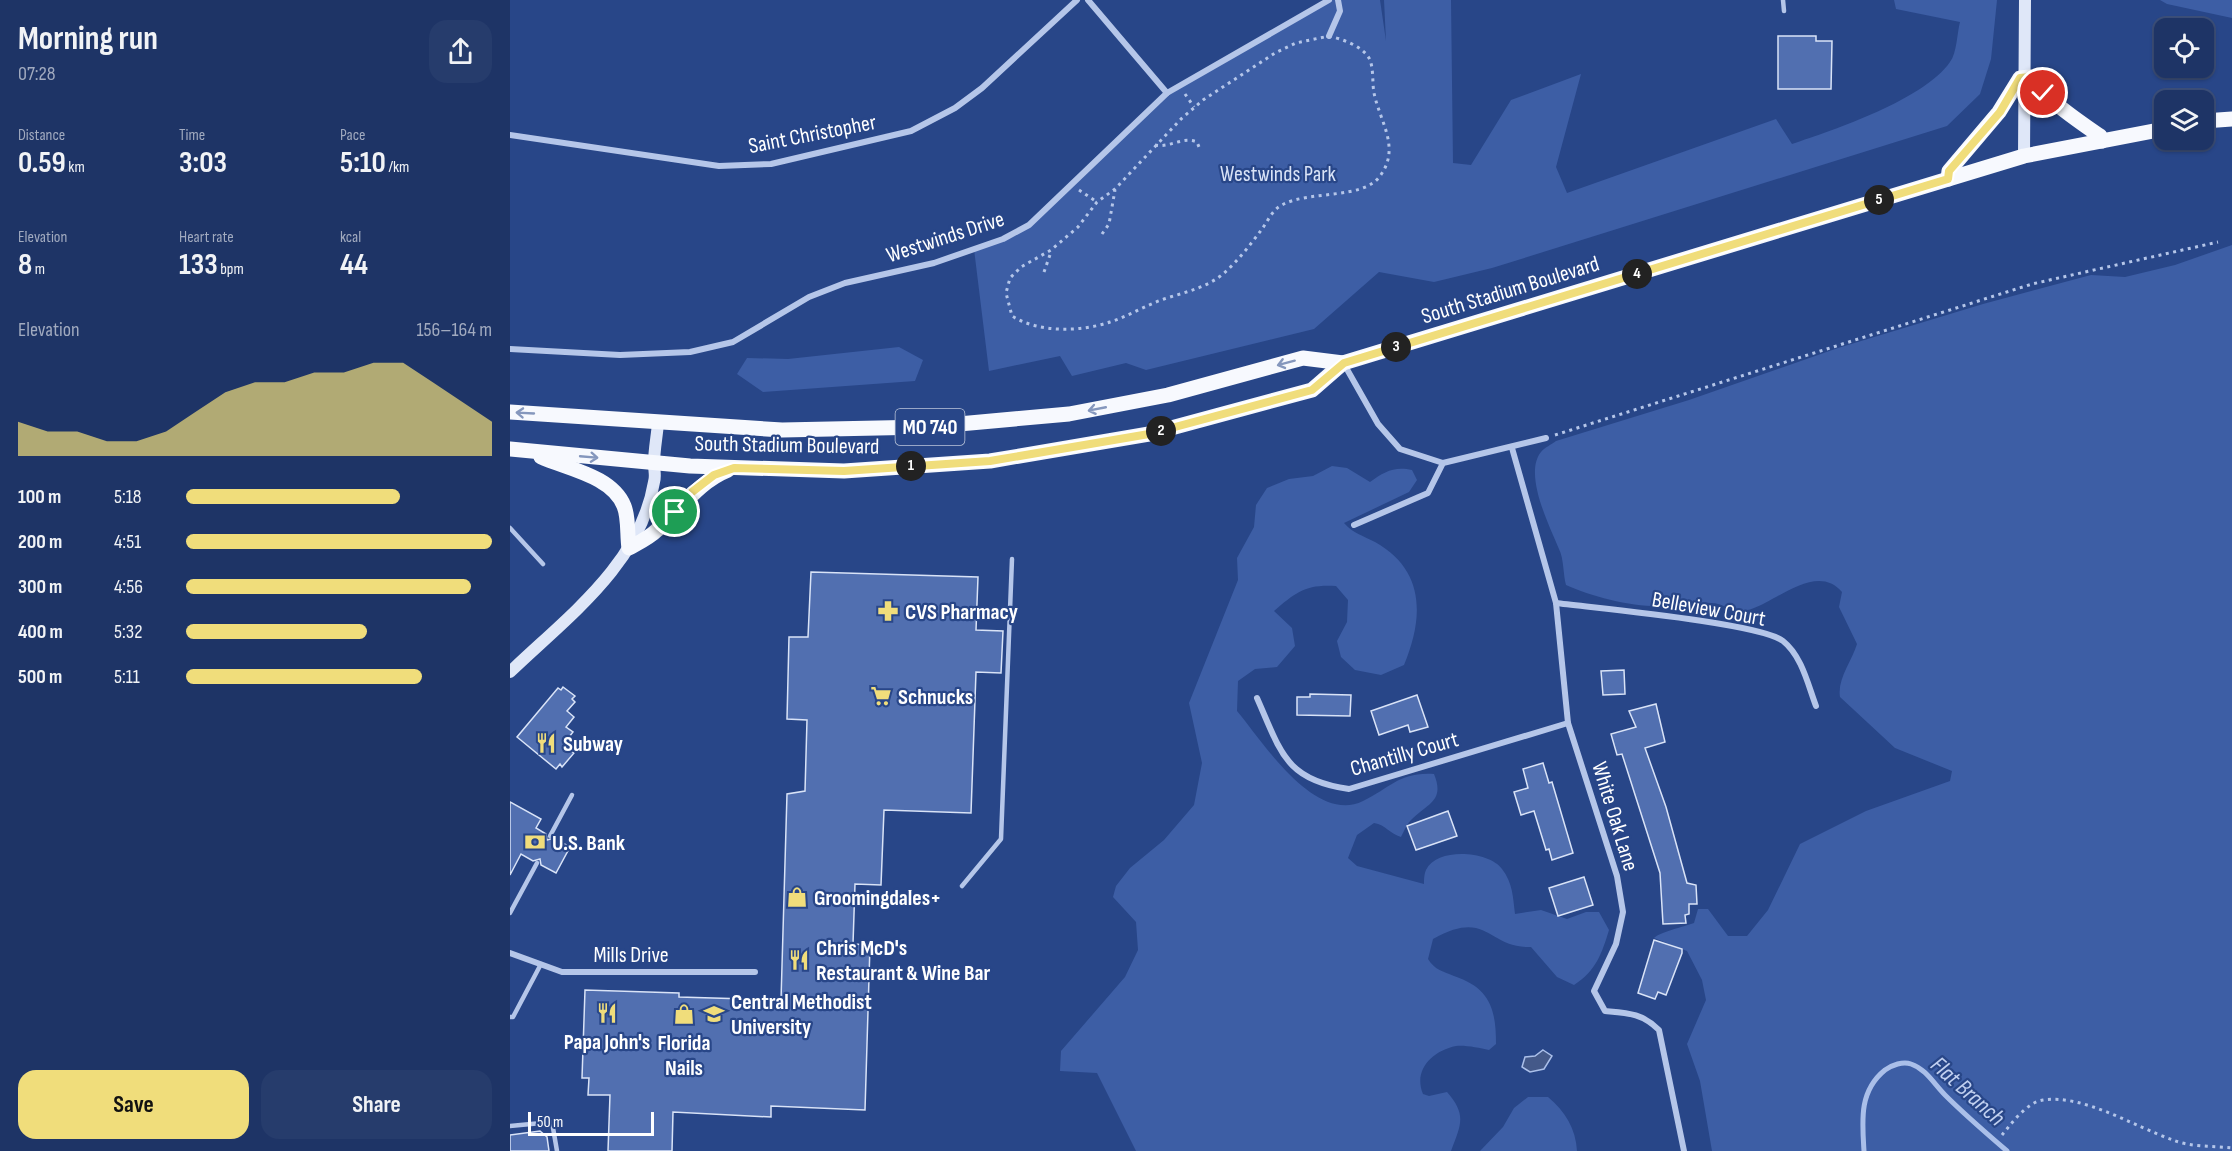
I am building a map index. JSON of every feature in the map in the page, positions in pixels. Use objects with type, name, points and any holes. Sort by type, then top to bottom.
[{"type":"main road","points":[[1948,179],[1949,171],[2000,112],[2020,78],[2025,76],[2030,77],[2043,93],[2066,114],[2100,136],[2102,141]]},
{"type":"main road","points":[[2214,120],[2232,119]]},
{"type":"main road","name":"South Stadium Boulevard","points":[[510,449],[654,463],[844,471],[990,461],[1149,434],[1312,390],[1344,363],[2024,156],[2154,131]]},
{"type":"main road","name":"MO 740","points":[[510,412],[782,430],[856,430],[995,422],[1069,414],[1168,395],[1303,358],[1344,363]]},
{"type":"main road","points":[[530,451],[594,477],[611,489],[624,506],[629,548],[654,533],[692,492],[714,475],[734,468]]},
{"type":"street","name":"Saint Christopher","points":[[510,135],[719,166],[783,161],[911,131],[955,108],[982,88],[1077,0]]},
{"type":"street","points":[[1088,0],[1167,93]]},
{"type":"street","name":"Westwinds Drive","points":[[510,349],[620,355],[690,352],[733,342],[809,297],[845,283],[934,263],[1003,239],[1029,225],[1070,183],[1167,93],[1329,0]]},
{"type":"street","points":[[1329,36],[1340,11],[1338,0]]},
{"type":"street","points":[[2024,156],[2025,0]]},
{"type":"street","points":[[1344,363],[1378,424],[1400,449],[1443,463],[1546,438]]},
{"type":"street","points":[[510,672],[600,587],[623,560],[643,519],[655,481],[654,463],[658,423]]},
{"type":"street","name":"White Oak Lane","points":[[1512,448],[1556,603],[1568,723],[1617,876],[1623,912],[1616,944],[1594,991],[1605,1011],[1638,1014],[1649,1020],[1659,1030],[1684,1151]]},
{"type":"street","points":[[1354,525],[1428,492],[1443,463]]},
{"type":"street","name":"Belleview Court","points":[[1556,603],[1746,628],[1783,640],[1802,666],[1816,706]]},
{"type":"street","name":"Chantilly Court","points":[[1257,698],[1287,762],[1305,777],[1324,785],[1349,789],[1568,723]]},
{"type":"street","name":"Mills Drive","points":[[510,953],[562,972],[755,972]]},
{"type":"lane","points":[[1783,0],[1784,11]]},
{"type":"lane","points":[[510,528],[543,564]]},
{"type":"lane","points":[[962,886],[1002,839],[1012,559]]},
{"type":"lane","points":[[550,836],[572,795]]},
{"type":"lane","points":[[510,913],[537,863]]},
{"type":"lane","points":[[510,1017],[513,1017],[541,964]]},
{"type":"lane","points":[[510,1126],[552,1122],[557,1151]]},
{"type":"path","points":[[1329,36],[1361,50],[1370,58],[1375,96],[1390,147],[1388,161],[1380,177],[1363,189],[1304,196],[1280,206],[1222,275],[1199,288],[1163,299],[1111,322],[1086,327],[1040,327],[1024,324],[1012,316],[1006,293],[1010,278],[1021,267],[1051,250],[1078,227],[1097,202],[1115,189],[1155,146],[1203,100],[1275,53],[1296,43],[1329,36]]},
{"type":"path","points":[[1155,146],[1166,146],[1189,140],[1197,142],[1199,147]]},
{"type":"path","points":[[1070,183],[1097,202]]},
{"type":"path","points":[[1102,234],[1108,224],[1115,189]]},
{"type":"path","points":[[1546,438],[2032,284],[2218,242]]},
{"type":"path","points":[[1044,272],[1051,250]]},
{"type":"path","points":[[2002,1135],[2016,1117],[2040,1100],[2069,1101],[2122,1118],[2175,1141],[2232,1148]]},
{"type":"green space","name":"Westwinds Park","points":[[1329,0],[1380,0],[1386,41],[1384,0],[1451,0],[1453,163],[1471,165],[1511,100],[1581,74],[1556,167],[1567,193],[1776,119],[1792,144],[1877,112],[1900,101],[1938,76],[1952,58],[1960,22],[1896,9],[1894,0],[1997,0],[1991,59],[1980,94],[1947,126],[1492,268],[1434,282],[1379,272],[1314,329],[1146,370],[1126,363],[1072,376],[1060,356],[989,371],[974,249],[1029,225],[1167,93]]},
{"type":"green space","points":[[2160,0],[2232,0],[2232,18],[2167,4]]},
{"type":"green space","points":[[2232,245],[2232,1151],[1712,1151],[1700,1081],[1687,1044],[1706,1000],[1702,980],[1687,951],[1654,938],[1694,923],[1698,909],[1708,909],[1728,936],[1747,936],[1768,910],[1800,844],[1866,811],[1950,781],[1952,771],[1895,748],[1840,697],[1843,677],[1857,644],[1839,607],[1842,592],[1832,584],[1822,581],[1810,582],[1787,591],[1764,604],[1740,611],[1711,603],[1653,606],[1628,603],[1588,594],[1566,585],[1561,553],[1536,487],[1536,462],[1541,452],[1556,441],[1689,400],[1838,348],[1983,304],[2091,275],[2125,277],[2175,265]]},
{"type":"green space","points":[[899,347],[923,360],[915,381],[763,392],[737,374],[747,358],[788,359]]},
{"type":"green space","points":[[1332,466],[1347,468],[1370,482],[1394,469],[1412,470],[1417,480],[1409,492],[1344,523],[1391,553],[1403,566],[1416,596],[1417,612],[1411,647],[1404,665],[1381,675],[1355,670],[1341,657],[1337,641],[1347,622],[1348,600],[1336,586],[1309,588],[1295,594],[1274,611],[1292,628],[1295,646],[1277,667],[1255,669],[1238,681],[1237,711],[1292,777],[1309,791],[1327,801],[1345,805],[1363,801],[1404,778],[1412,775],[1434,774],[1437,783],[1436,796],[1410,822],[1401,837],[1374,823],[1357,835],[1348,858],[1357,866],[1424,884],[1424,875],[1432,863],[1451,855],[1475,855],[1495,863],[1506,874],[1512,891],[1515,914],[1541,910],[1567,919],[1586,912],[1599,912],[1609,930],[1593,968],[1574,985],[1557,977],[1531,947],[1516,946],[1477,928],[1466,927],[1433,939],[1428,959],[1436,968],[1466,981],[1483,994],[1492,1010],[1496,1032],[1496,1044],[1489,1050],[1456,1046],[1432,1057],[1423,1070],[1421,1085],[1423,1094],[1429,1096],[1447,1092],[1460,1114],[1459,1127],[1451,1151],[1136,1151],[1097,1073],[1060,1071],[1061,1051],[1125,977],[1138,950],[1136,922],[1113,897],[1116,886],[1130,868],[1164,840],[1194,805],[1202,763],[1189,703],[1238,580],[1237,558],[1254,527],[1256,505],[1267,488],[1289,479],[1313,476]]},
{"type":"green space","points":[[1528,1097],[1548,1097],[1560,1108],[1572,1128],[1577,1151],[1480,1151],[1503,1127],[1514,1108]]},
{"type":"shaded area","points":[[1543,1050],[1552,1056],[1544,1069],[1530,1072],[1522,1067],[1525,1057],[1535,1056]]},
{"type":"building","points":[[1778,36],[1816,36],[1816,41],[1832,41],[1831,89],[1778,89]]},
{"type":"building","points":[[811,572],[978,577],[976,630],[1003,631],[1001,673],[976,672],[971,813],[884,810],[881,885],[855,884],[853,944],[870,945],[865,1110],[771,1106],[771,1117],[673,1112],[672,1151],[608,1151],[610,1095],[588,1095],[589,1078],[582,1078],[585,990],[679,993],[679,997],[781,1000],[787,794],[805,791],[807,720],[787,719],[789,637],[808,637]]},
{"type":"building","points":[[1624,670],[1625,694],[1603,695],[1601,671]]},
{"type":"building","points":[[563,687],[575,696],[572,699],[575,702],[567,711],[574,717],[566,727],[573,732],[566,741],[574,748],[571,751],[574,753],[562,767],[560,764],[556,769],[517,737],[558,688],[561,690]]},
{"type":"building","points":[[1310,694],[1351,695],[1350,716],[1297,715],[1297,697],[1310,697]]},
{"type":"building","points":[[1417,695],[1428,727],[1410,732],[1408,725],[1379,735],[1371,711]]},
{"type":"building","points":[[1656,704],[1665,742],[1645,748],[1666,807],[1687,883],[1696,885],[1697,904],[1689,904],[1689,914],[1685,915],[1686,923],[1663,924],[1660,873],[1622,754],[1617,755],[1611,734],[1636,727],[1629,711]]},
{"type":"building","points":[[1543,763],[1549,783],[1552,782],[1573,853],[1552,860],[1549,849],[1546,850],[1534,811],[1521,815],[1514,792],[1528,788],[1523,769]]},
{"type":"building","name":"U.S. Bank","points":[[510,802],[541,819],[536,828],[546,834],[547,840],[554,838],[570,847],[556,873],[541,865],[540,859],[533,861],[521,854],[510,875]]},
{"type":"building","points":[[1448,811],[1457,836],[1416,850],[1407,826]]},
{"type":"building","points":[[1584,877],[1593,905],[1558,916],[1549,888]]},
{"type":"building","points":[[1654,940],[1682,949],[1666,995],[1658,992],[1655,999],[1638,993]]},
{"type":"building","points":[[540,1131],[547,1137],[549,1151],[510,1151],[510,1135]]},
{"type":"waterway","name":"Flat Branch","points":[[1864,1151],[1863,1117],[1870,1087],[1885,1070],[1905,1063],[1916,1066],[1925,1073],[1941,1091],[2007,1151]]},
{"type":"place","name":"CVS Pharmacy","points":[[888,611]]},
{"type":"place","name":"Schnucks","points":[[881,696]]},
{"type":"place","name":"Subway","points":[[546,743]]},
{"type":"place","name":"U.S. Bank","points":[[535,842]]},
{"type":"place","name":"Groomingdales+","points":[[797,897]]},
{"type":"place","name":"Chris McD's Restaurant & Wine Bar","points":[[799,960]]},
{"type":"place","name":"Papa John's","points":[[607,1013]]},
{"type":"place","name":"Florida Nails","points":[[684,1014]]},
{"type":"place","name":"Central Methodist University","points":[[714,1014]]},
{"type":"route","points":[[675,512],[692,492],[714,475],[734,468],[844,471],[990,461],[1149,434],[1312,390],[1344,363],[1948,179],[1949,171],[2000,112],[2020,78],[2030,77],[2043,93]]}]
